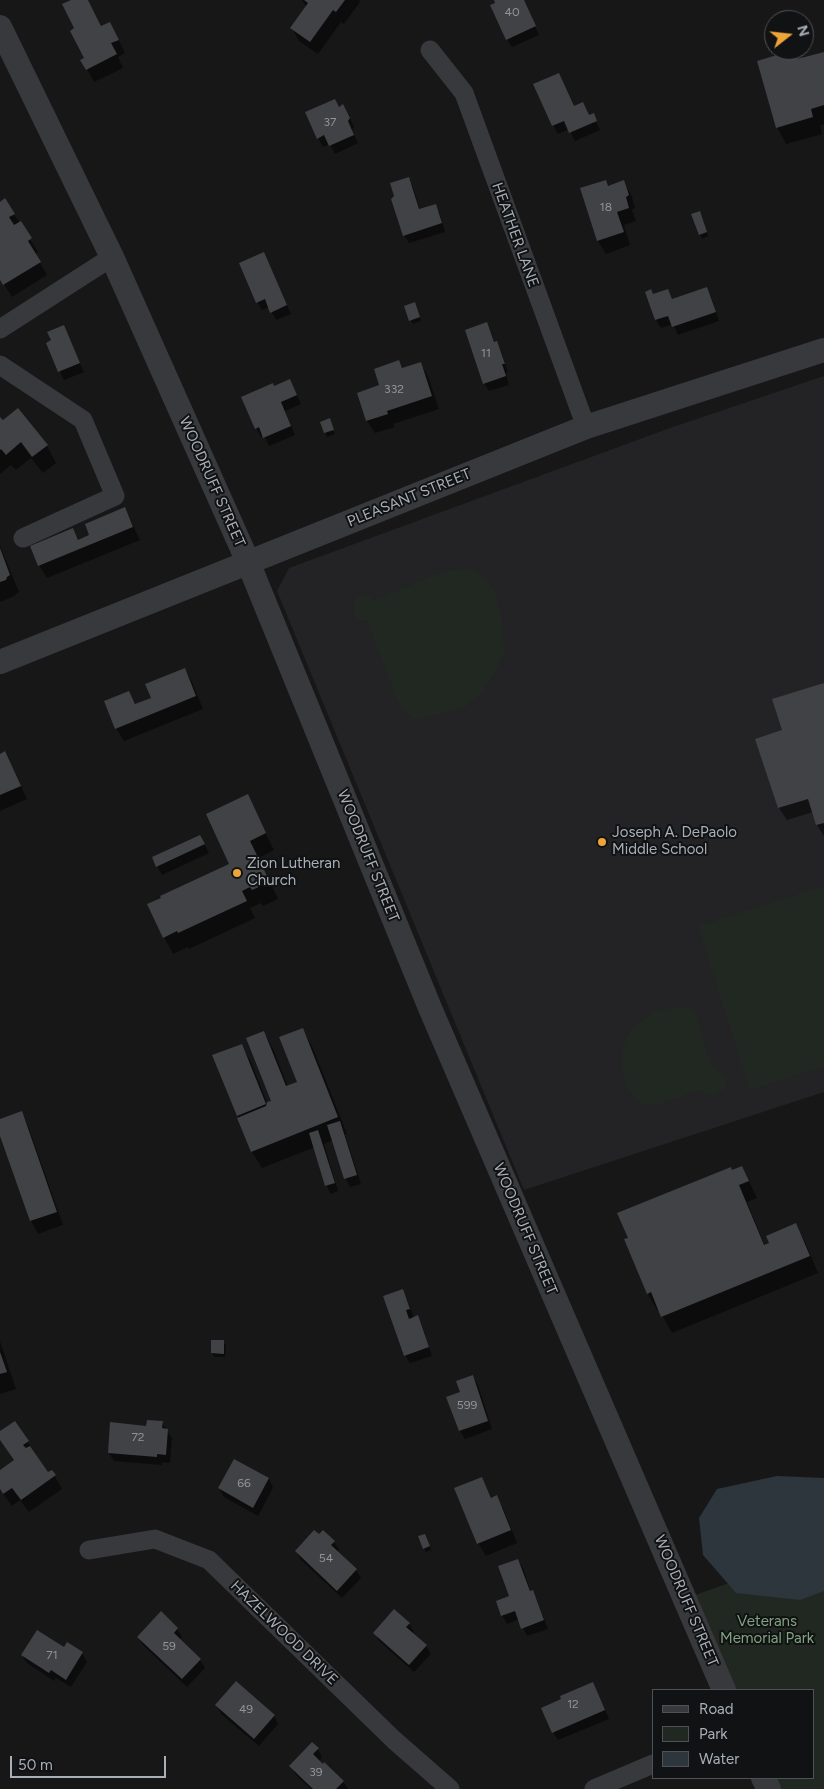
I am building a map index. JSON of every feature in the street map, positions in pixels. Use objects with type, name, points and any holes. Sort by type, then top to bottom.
[{"type":"street","name":"WOODRUFF STREET","points":[[0,26],[112,256],[248,562],[430,1008],[724,1689]]},
{"type":"street","name":"HEATHER LANE","points":[[430,50],[464,93],[586,428]]},
{"type":"street","points":[[0,329],[112,256]]},
{"type":"street","name":"PLEASANT STREET","points":[[0,662],[586,428],[824,350]]},
{"type":"street","points":[[0,365],[83,420],[115,496],[23,538]]},
{"type":"street","name":"HAZELWOOD DRIVE","points":[[89,1550],[155,1539],[209,1560],[394,1740],[450,1789]]},
{"type":"street","points":[[594,1789],[652,1764]]},
{"type":"shaded area","name":"Joseph A. DePaolo Middle School","points":[[824,376],[824,1092],[524,1190],[277,591],[289,568],[670,428]]},
{"type":"green space","points":[[461,568],[477,571],[495,591],[503,627],[504,653],[482,693],[463,708],[423,718],[412,718],[401,707],[395,694],[367,620],[359,620],[355,616],[355,601],[358,596],[362,595],[374,600],[435,575]]},
{"type":"green space","points":[[824,886],[824,1066],[750,1090],[698,926]]},
{"type":"green space","points":[[684,1007],[691,1009],[696,1015],[712,1067],[719,1071],[726,1080],[724,1088],[716,1095],[708,1095],[700,1090],[659,1104],[644,1105],[636,1100],[627,1086],[623,1074],[623,1048],[627,1036],[638,1023],[653,1013],[664,1009]]},
{"type":"green space","name":"Veterans Memorial Park","points":[[824,1550],[824,1789],[776,1789],[771,1779],[814,1779],[814,1689],[732,1689],[692,1596]]},
{"type":"water","points":[[777,1476],[824,1478],[824,1591],[800,1600],[736,1593],[703,1555],[699,1518],[717,1489]]},
{"type":"building","points":[[71,0],[88,0],[101,26],[110,22],[119,40],[111,43],[117,54],[86,70],[80,60],[84,58],[70,31],[74,28],[62,4]]},
{"type":"building","points":[[304,0],[345,0],[336,12],[333,10],[310,42],[290,28],[308,3]]},
{"type":"building","points":[[494,0],[524,0],[536,26],[506,40],[490,5],[495,3]]},
{"type":"building","points":[[824,52],[824,105],[811,109],[813,117],[776,128],[757,61],[764,59],[814,60],[814,55]]},
{"type":"building","points":[[559,73],[574,106],[583,102],[589,115],[594,113],[597,121],[569,133],[564,121],[552,126],[533,84]]},
{"type":"building","points":[[335,99],[339,107],[343,104],[350,118],[348,121],[354,135],[329,146],[324,135],[317,139],[305,112]]},
{"type":"building","points":[[409,177],[419,209],[436,204],[442,223],[403,236],[391,199],[394,196],[390,183]]},
{"type":"building","points":[[606,180],[608,186],[624,180],[629,195],[626,197],[629,208],[617,212],[624,232],[597,241],[580,188]]},
{"type":"building","points":[[5,198],[15,214],[9,217],[14,225],[21,221],[32,238],[28,241],[41,262],[3,285],[0,280],[0,202]]},
{"type":"building","points":[[700,211],[707,232],[699,235],[691,214]]},
{"type":"building","points":[[264,252],[287,305],[270,313],[265,299],[256,303],[239,263]]},
{"type":"building","points":[[707,287],[716,312],[672,327],[668,316],[655,320],[645,292],[651,289],[653,294],[668,289],[672,299]]},
{"type":"building","points":[[415,302],[420,317],[409,321],[404,306]]},
{"type":"building","points":[[487,322],[494,342],[497,341],[505,364],[502,364],[506,376],[483,384],[465,330]]},
{"type":"building","points":[[64,325],[80,363],[58,372],[46,343],[51,340],[47,332]]},
{"type":"building","points":[[399,360],[402,368],[421,362],[432,396],[387,411],[388,414],[366,421],[357,393],[379,385],[374,369]]},
{"type":"building","points":[[290,379],[297,395],[281,402],[291,426],[263,438],[259,427],[255,429],[241,397],[273,383],[274,386]]},
{"type":"building","points":[[18,408],[48,445],[32,457],[21,442],[6,455],[0,450],[0,417],[3,420]]},
{"type":"building","points":[[330,418],[334,430],[324,433],[320,422]]},
{"type":"building","points":[[125,507],[133,527],[38,566],[30,546],[73,528],[78,540],[89,535],[85,524]]},
{"type":"building","points":[[0,548],[10,575],[6,580],[0,582]]},
{"type":"building","points":[[185,668],[196,696],[115,729],[104,701],[129,691],[135,704],[151,698],[145,684]]},
{"type":"building","points":[[824,683],[824,823],[816,825],[808,799],[778,808],[755,739],[782,730],[772,699]]},
{"type":"building","points":[[5,751],[21,786],[0,795],[0,754]]},
{"type":"building","name":"Zion Lutheran Church","points":[[248,794],[266,833],[250,841],[270,882],[252,890],[250,887],[242,891],[247,901],[163,938],[147,904],[229,864],[206,814]]},
{"type":"building","points":[[200,835],[205,844],[156,867],[152,857]]},
{"type":"building","points":[[303,1028],[338,1117],[251,1152],[237,1118],[266,1106],[267,1102],[271,1101],[246,1038],[264,1031],[286,1086],[297,1082],[279,1037]]},
{"type":"building","points":[[242,1044],[266,1104],[237,1116],[212,1055]]},
{"type":"building","points":[[22,1111],[57,1212],[30,1221],[0,1136],[0,1119]]},
{"type":"building","points":[[340,1121],[357,1175],[344,1179],[327,1125]]},
{"type":"building","points":[[318,1130],[335,1183],[325,1186],[309,1133]]},
{"type":"building","points":[[742,1166],[749,1181],[739,1185],[764,1245],[769,1243],[766,1236],[796,1223],[810,1256],[661,1317],[651,1292],[647,1294],[624,1239],[628,1238],[617,1213],[731,1167],[732,1170]]},
{"type":"building","points":[[403,1289],[410,1309],[406,1310],[409,1319],[418,1315],[429,1347],[404,1356],[383,1296]]},
{"type":"building","points":[[211,1340],[224,1340],[224,1354],[211,1353]]},
{"type":"building","points":[[0,1352],[7,1372],[0,1374]]},
{"type":"building","points":[[473,1375],[488,1421],[459,1431],[446,1397],[460,1392],[456,1381]]},
{"type":"building","points":[[147,1420],[163,1421],[162,1428],[168,1429],[166,1455],[157,1454],[157,1457],[108,1453],[110,1422],[146,1426]]},
{"type":"building","points":[[15,1421],[29,1441],[23,1445],[26,1448],[30,1446],[48,1472],[52,1470],[56,1475],[21,1500],[12,1488],[3,1494],[0,1489],[0,1470],[14,1460],[0,1440],[0,1431]]},
{"type":"building","points":[[234,1459],[269,1478],[253,1508],[218,1488]]},
{"type":"building","points":[[482,1477],[491,1498],[497,1495],[511,1530],[477,1544],[454,1488]]},
{"type":"building","points":[[314,1530],[319,1534],[323,1530],[335,1541],[331,1545],[357,1569],[337,1591],[295,1551]]},
{"type":"building","points":[[425,1534],[430,1546],[423,1549],[418,1536]]},
{"type":"building","points":[[518,1559],[530,1591],[533,1590],[544,1620],[521,1629],[515,1611],[501,1616],[496,1601],[509,1596],[498,1566]]},
{"type":"building","points":[[394,1609],[410,1623],[406,1627],[427,1645],[409,1665],[373,1633]]},
{"type":"building","points":[[161,1611],[178,1628],[174,1633],[201,1659],[182,1679],[137,1637]]},
{"type":"building","points":[[37,1630],[64,1647],[67,1642],[83,1652],[66,1680],[51,1670],[49,1673],[21,1655]]},
{"type":"building","points":[[236,1681],[275,1715],[254,1739],[215,1705]]},
{"type":"building","points":[[593,1682],[605,1710],[552,1733],[541,1708],[561,1699],[560,1696]]},
{"type":"building","points":[[312,1742],[319,1748],[313,1754],[344,1781],[336,1789],[313,1789],[289,1766]]},
{"type":"place","name":"Joseph A. DePaolo Middle School","points":[[602,842]]},
{"type":"place","name":"Zion Lutheran Church","points":[[237,873]]}]
